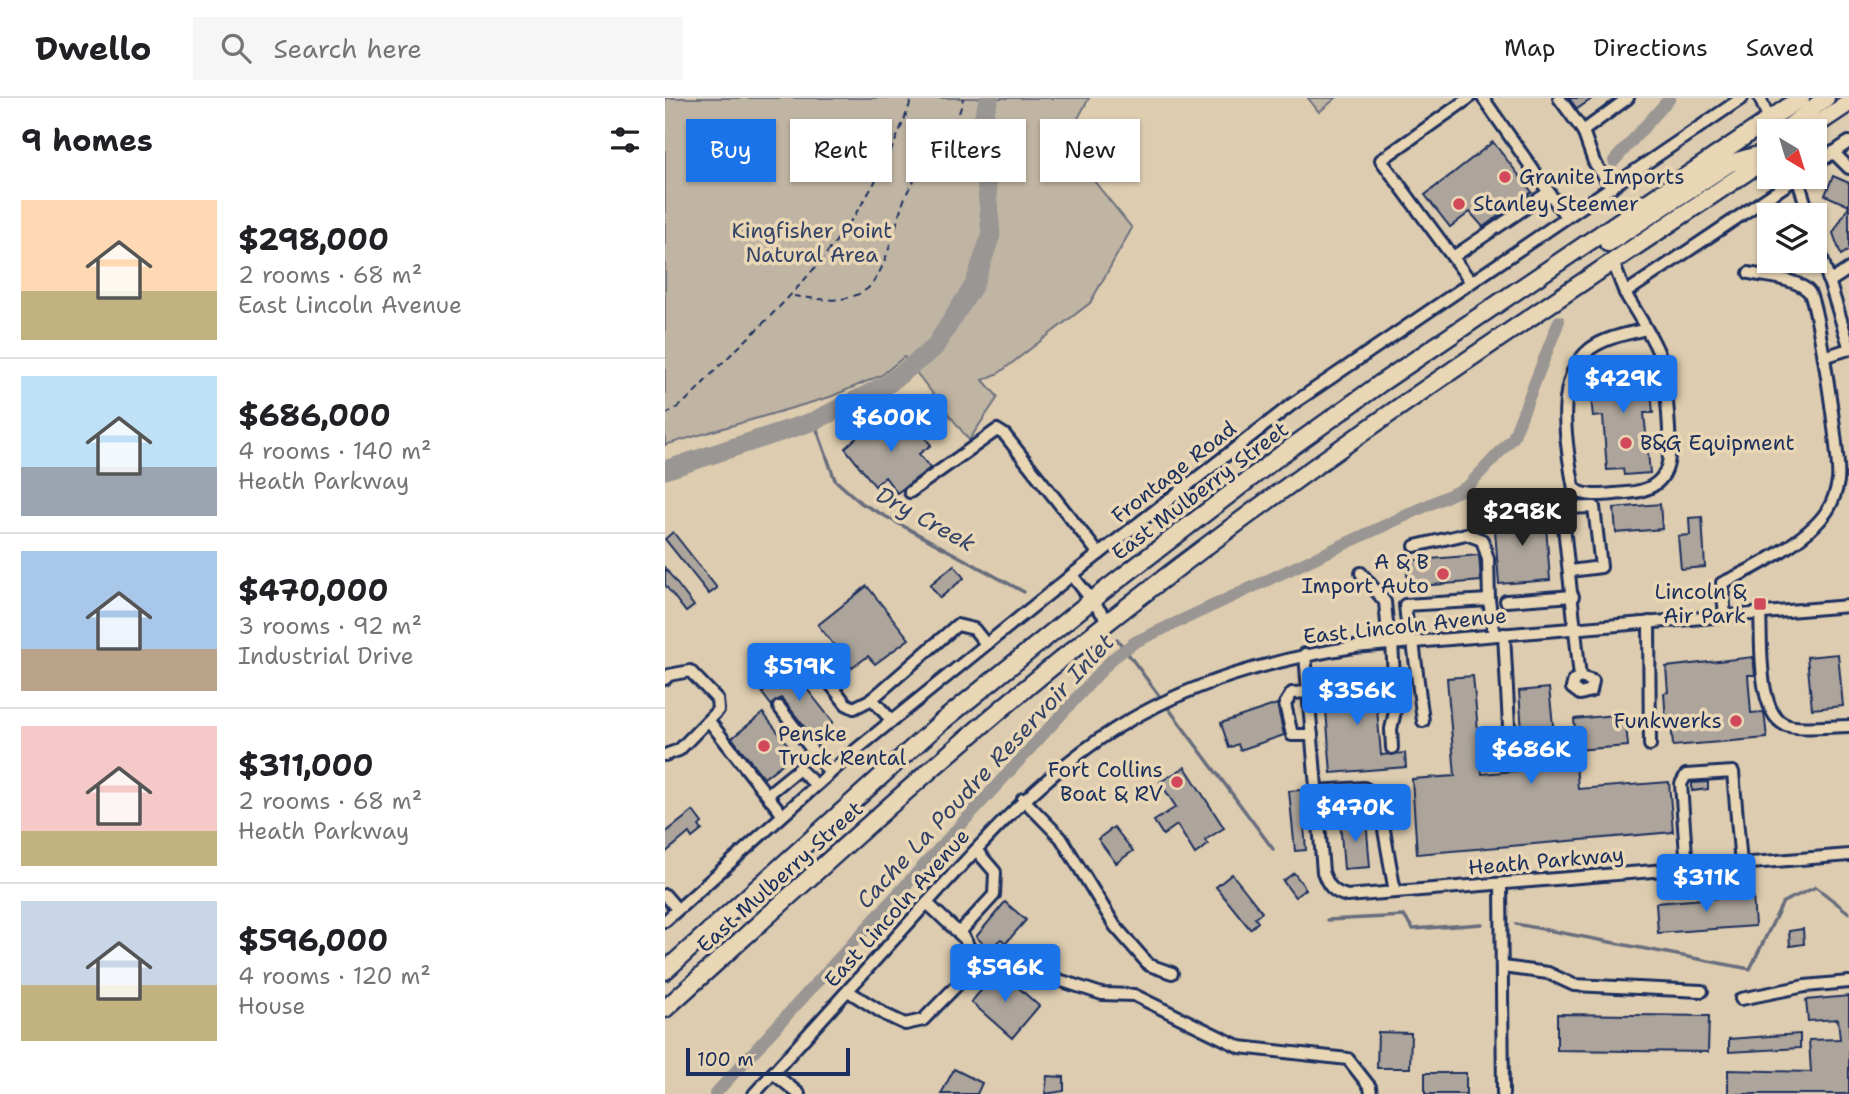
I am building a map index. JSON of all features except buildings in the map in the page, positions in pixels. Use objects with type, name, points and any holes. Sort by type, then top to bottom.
[{"type":"highway","name":"East Mulberry Street","points":[[1770,119],[1801,98]]},
{"type":"highway","points":[[1799,119],[1826,98]]},
{"type":"highway","points":[[1825,119],[1849,103]]},
{"type":"highway","name":"East Mulberry Street","points":[[665,971],[939,724],[1092,600],[1282,454],[1757,128]]},
{"type":"highway","points":[[1458,332],[1573,267],[1730,163],[1757,157]]},
{"type":"highway","name":"East Mulberry Street","points":[[665,1009],[862,831],[1108,621],[1330,454],[1757,163]]},
{"type":"street","points":[[1469,98],[1381,160],[1471,282]]},
{"type":"street","points":[[1483,98],[1566,217]]},
{"type":"street","points":[[1559,98],[1583,131],[1594,162],[1612,187]]},
{"type":"street","points":[[1583,131],[1627,98]]},
{"type":"street","name":"Frontage Road","points":[[665,921],[829,772],[1072,575],[1291,405],[1742,98]]},
{"type":"street","points":[[1760,98],[1769,119]]},
{"type":"street","points":[[1827,156],[1849,142]]},
{"type":"street","points":[[1833,152],[1849,168]]},
{"type":"street","points":[[1625,293],[1779,189]]},
{"type":"street","points":[[1453,257],[1549,192]]},
{"type":"street","points":[[1613,262],[1625,293],[1646,329],[1660,357],[1665,374],[1671,459],[1657,483],[1639,492],[1584,496],[1574,489],[1564,412],[1573,374],[1581,357],[1591,348],[1609,339],[1646,329]]},
{"type":"street","points":[[1811,294],[1830,286],[1849,269]]},
{"type":"street","points":[[1725,616],[1722,583],[1739,576],[1813,527],[1832,500],[1838,481],[1824,357],[1811,294],[1801,285],[1748,273]]},
{"type":"street","points":[[1824,357],[1849,348],[1846,325],[1826,273]]},
{"type":"street","points":[[910,492],[997,430],[1005,435],[1099,554]]},
{"type":"street","points":[[1570,570],[1601,567],[1594,507],[1562,508],[1580,677]]},
{"type":"street","points":[[1415,546],[1466,534],[1482,540],[1488,559],[1489,600],[1499,634],[1510,745]]},
{"type":"street","points":[[1361,573],[1385,602],[1397,707],[1391,729],[1392,748]]},
{"type":"street","points":[[1072,575],[1108,621]]},
{"type":"street","points":[[1506,601],[1573,596]]},
{"type":"street","points":[[1423,721],[1405,605],[1489,600]]},
{"type":"street","name":"East Lincoln Avenue","points":[[754,1094],[1023,799],[1068,761],[1116,728],[1173,698],[1241,671],[1305,654],[1499,634],[1849,606]]},
{"type":"street","points":[[1760,613],[1765,698],[1772,715],[1788,726],[1849,726]]},
{"type":"street","points":[[1649,622],[1650,745]]},
{"type":"street","points":[[811,659],[846,704],[854,708],[872,699],[957,625],[974,629],[986,644]]},
{"type":"street","points":[[1305,654],[1316,791],[1364,788],[1378,796],[1395,892]]},
{"type":"street","points":[[665,679],[682,671],[695,674],[717,699],[718,710],[679,750],[665,755]]},
{"type":"street","points":[[1308,692],[1292,693],[1286,699],[1292,735],[1312,735]]},
{"type":"street","points":[[872,699],[891,721]]},
{"type":"street","points":[[779,707],[829,772]]},
{"type":"street","points":[[709,721],[782,814]]},
{"type":"street","points":[[767,795],[799,769],[815,785]]},
{"type":"street","points":[[1688,869],[1681,784],[1686,775],[1733,772],[1741,864]]},
{"type":"street","name":"Heath Parkway","points":[[1316,791],[1323,873],[1331,889],[1347,896],[1849,855]]},
{"type":"street","points":[[1023,799],[1061,838],[1115,926],[1149,965],[1172,974]]},
{"type":"street","points":[[959,933],[994,895],[995,872],[975,850]]},
{"type":"street","points":[[1501,884],[1503,1094]]},
{"type":"street","points":[[665,895],[677,909]]},
{"type":"street","points":[[848,990],[905,1024],[923,1020],[966,976],[973,955],[959,933],[927,903]]},
{"type":"street","points":[[971,961],[1003,962],[1102,994],[1134,995],[1240,1047],[1348,1059],[1370,1087],[1371,1094]]},
{"type":"street","points":[[1503,967],[1548,974],[1574,985],[1702,991]]},
{"type":"street","points":[[1741,999],[1805,986],[1849,982]]},
{"type":"street","points":[[773,1073],[799,1094]]},
{"type":"path","points":[[665,414],[685,399],[793,296],[850,226],[902,128],[912,98]]},
{"type":"path","points":[[793,296],[845,299],[868,288],[884,256],[906,195],[926,162],[948,135],[963,98]]},
{"type":"green space","name":"Kingfisher Point Natural Area","points":[[665,98],[1089,98],[1078,119],[1040,119],[1040,182],[1095,182],[1132,228],[1090,303],[999,373],[983,380],[998,397],[969,440],[904,357],[882,375],[830,397],[665,445]]},
{"type":"green space","points":[[1308,98],[1336,98],[1319,112]]},
{"type":"waterway","points":[[665,470],[814,421],[888,384],[934,348],[974,285],[991,235],[981,124],[989,98]]},
{"type":"waterway","name":"Cache La Poudre Reservoir Inlet","points":[[1614,161],[1670,98]]},
{"type":"waterway","name":"Cache La Poudre Reservoir Inlet","points":[[715,1094],[1112,659],[1135,642],[1467,487],[1513,438],[1559,321]]},
{"type":"waterway","name":"Dry Creek","points":[[814,421],[835,480],[861,503],[1024,592]]},
{"type":"waterway","name":"Dry Creek","points":[[1117,639],[1273,849]]},
{"type":"waterway","name":"Dry Creek","points":[[1516,924],[1750,969],[1783,902],[1816,887],[1849,913]]},
{"type":"waterway","name":"Dry Creek","points":[[1327,920],[1404,916],[1413,929],[1482,924]]},
{"type":"place","name":"Granite Imports","points":[[1505,177]]},
{"type":"place","name":"Stanley Steemer","points":[[1459,204]]},
{"type":"place","name":"B&G Equipment","points":[[1626,443]]},
{"type":"place","name":"A & B Import Auto","points":[[1443,574]]},
{"type":"place","name":"Lincoln & Air Park","points":[[1760,604]]},
{"type":"place","name":"Funkwerks","points":[[1736,721]]},
{"type":"place","name":"Penske Truck Rental","points":[[764,746]]},
{"type":"place","name":"Fort Collins Boat & RV","points":[[1177,782]]}]
